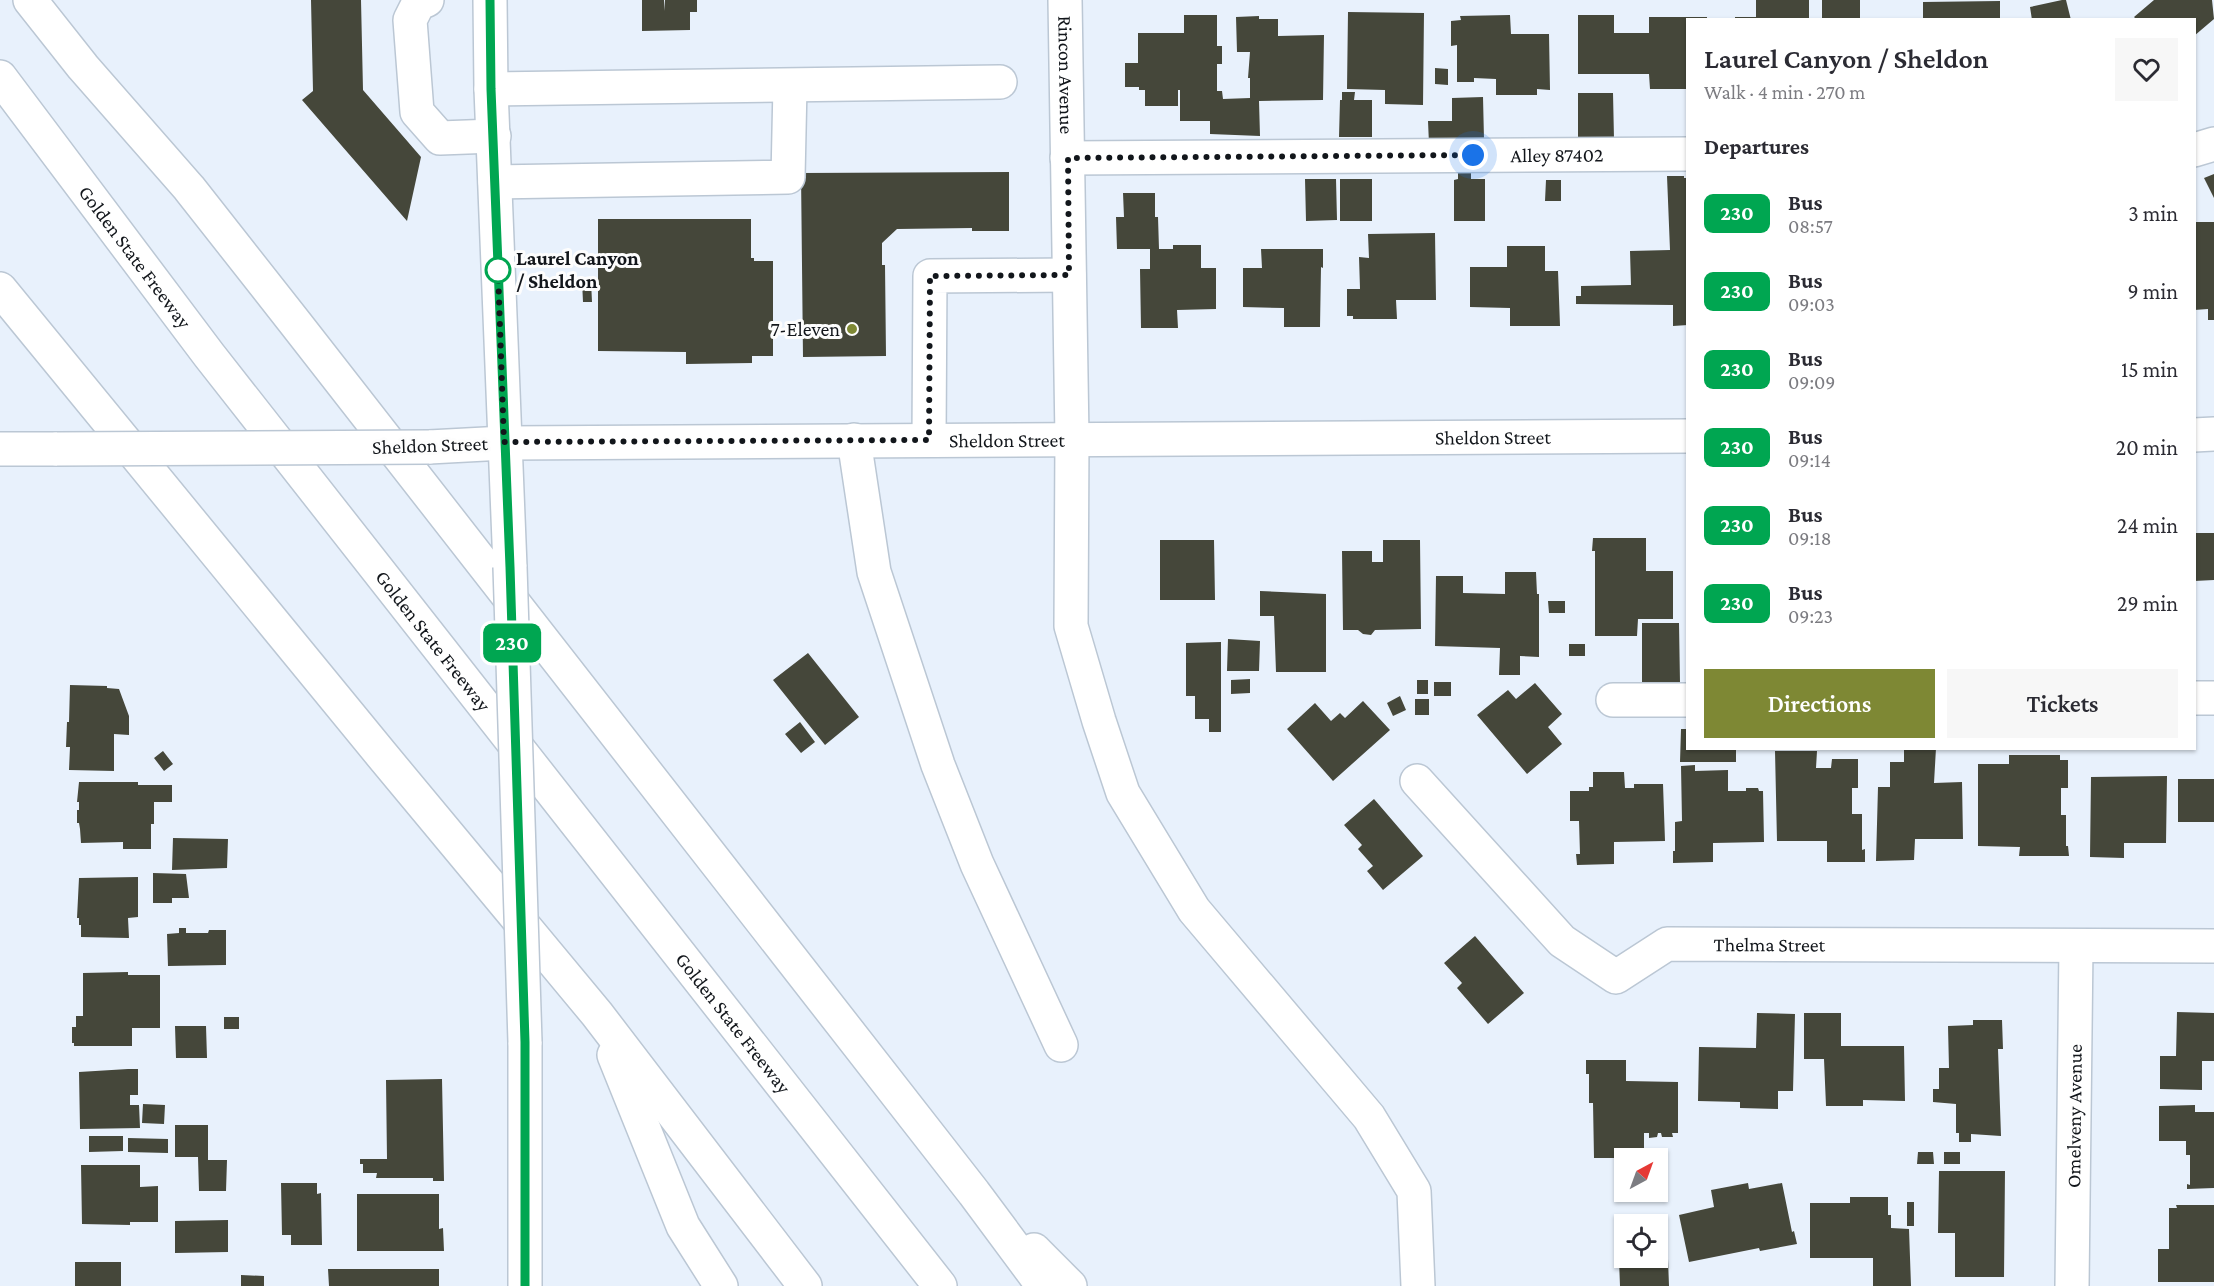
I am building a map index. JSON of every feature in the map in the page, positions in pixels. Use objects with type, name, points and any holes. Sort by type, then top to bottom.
[{"type":"main road","points":[[30,0],[83,67],[189,188],[974,1193],[1043,1286]]},
{"type":"main road","points":[[58,0],[100,55],[189,188]]},
{"type":"main road","points":[[427,0],[418,4],[410,20],[417,112],[440,138],[494,136]]},
{"type":"main road","points":[[490,0],[491,89],[510,567],[525,1042],[525,1286]]},
{"type":"main road","name":"Rincon Avenue","points":[[1065,0],[1072,438],[1071,626],[1123,793],[1194,910],[1369,1117],[1414,1191],[1418,1286]]},
{"type":"main road","name":"Golden State Freeway","points":[[0,77],[216,364],[940,1286]]},
{"type":"main road","points":[[491,89],[1000,82]]},
{"type":"main road","points":[[495,182],[788,177],[790,86]]},
{"type":"main road","points":[[2196,149],[2214,144]]},
{"type":"main road","name":"Alley 87402","points":[[1068,158],[1686,154]]},
{"type":"main road","points":[[929,440],[930,276],[1069,275]]},
{"type":"main road","points":[[0,289],[597,1014],[805,1286]]},
{"type":"main road","points":[[2196,435],[2214,435]]},
{"type":"main road","name":"Sheldon Street","points":[[0,450],[429,447],[504,442],[1686,436]]},
{"type":"main road","points":[[854,440],[874,572],[938,765],[977,864],[1061,1045]]},
{"type":"main road","points":[[2196,698],[2214,698]]},
{"type":"main road","points":[[1613,700],[1686,700]]},
{"type":"main road","name":"Thelma Street","points":[[1417,781],[1562,941],[1616,977],[1667,944],[2214,946]]},
{"type":"main road","name":"Omelveny Avenue","points":[[2072,1286],[2076,946]]},
{"type":"main road","points":[[597,1014],[683,1226],[721,1286]]},
{"type":"main road","points":[[974,1193],[1070,1286]]},
{"type":"building","points":[[311,0],[361,0],[363,90],[421,157],[407,221],[302,100],[313,91]]},
{"type":"building","points":[[642,0],[664,0],[664,11],[665,0],[697,0],[697,12],[690,12],[690,30],[642,31]]},
{"type":"building","points":[[1756,0],[1809,0],[1809,18],[1735,18],[1756,17]]},
{"type":"building","points":[[1822,0],[1860,0],[1860,18],[1822,18]]},
{"type":"building","points":[[2066,0],[2070,18],[2032,18],[2030,7]]},
{"type":"building","points":[[2154,0],[2212,0],[2214,19],[2196,34],[2196,18],[2134,17]]},
{"type":"building","points":[[2000,1],[2000,18],[1923,18],[1923,2]]},
{"type":"building","points":[[1348,12],[1424,13],[1423,105],[1385,104],[1385,90],[1347,89]]},
{"type":"building","points":[[1184,15],[1217,15],[1217,46],[1222,46],[1222,64],[1217,64],[1217,91],[1222,91],[1223,99],[1250,98],[1250,78],[1248,78],[1250,52],[1237,52],[1236,17],[1259,16],[1259,19],[1278,19],[1278,36],[1324,35],[1323,100],[1259,101],[1260,136],[1210,134],[1210,121],[1180,121],[1180,90],[1178,90],[1178,106],[1145,106],[1145,90],[1139,90],[1139,87],[1125,87],[1125,63],[1138,63],[1138,33],[1184,33]]},
{"type":"building","points":[[1510,15],[1511,34],[1549,34],[1550,90],[1537,89],[1537,95],[1496,95],[1496,79],[1474,78],[1474,82],[1457,82],[1457,45],[1451,46],[1451,21],[1461,20],[1460,16]]},
{"type":"building","points":[[1578,15],[1614,15],[1614,33],[1649,33],[1649,17],[1707,17],[1686,18],[1686,89],[1650,89],[1649,74],[1578,74]]},
{"type":"building","points":[[1435,68],[1448,69],[1448,85],[1435,84]]},
{"type":"building","points":[[1342,92],[1355,92],[1354,100],[1372,100],[1372,137],[1339,137]]},
{"type":"building","points":[[1578,93],[1613,93],[1614,139],[1578,139]]},
{"type":"building","points":[[1483,97],[1484,139],[1452,139],[1452,143],[1429,144],[1428,121],[1452,121],[1452,98]]},
{"type":"building","points":[[1009,172],[1009,231],[972,231],[972,228],[897,229],[882,243],[882,265],[885,265],[886,356],[803,357],[801,173]]},
{"type":"building","points":[[1458,172],[1471,172],[1471,179],[1485,179],[1485,221],[1454,221],[1454,180],[1458,179]]},
{"type":"building","points":[[2214,174],[2214,198],[2204,178]]},
{"type":"building","points":[[1667,176],[1684,176],[1686,178],[1686,325],[1673,326],[1673,305],[1576,304],[1576,296],[1581,296],[1581,286],[1631,285],[1630,251],[1670,250]]},
{"type":"building","points":[[1305,179],[1336,179],[1337,220],[1306,221]]},
{"type":"building","points":[[1340,179],[1372,179],[1372,221],[1340,221]]},
{"type":"building","points":[[1546,180],[1561,180],[1561,201],[1545,201]]},
{"type":"building","points":[[1123,193],[1155,193],[1159,249],[1173,249],[1173,245],[1201,245],[1201,268],[1216,268],[1216,309],[1177,310],[1178,328],[1141,328],[1140,269],[1150,269],[1150,249],[1117,249],[1116,217],[1124,217]]},
{"type":"building","points":[[598,219],[751,219],[751,258],[754,258],[754,261],[773,261],[773,356],[752,356],[752,363],[686,364],[686,352],[598,351]]},
{"type":"building","points":[[2196,222],[2214,222],[2214,320],[2208,320],[2208,309],[2196,310]]},
{"type":"building","points":[[1435,233],[1436,300],[1396,300],[1397,319],[1353,319],[1353,316],[1347,316],[1347,289],[1360,289],[1359,257],[1369,258],[1368,234]]},
{"type":"building","points":[[1507,246],[1545,246],[1545,271],[1558,271],[1560,326],[1510,326],[1510,308],[1470,307],[1470,267],[1507,267]]},
{"type":"building","points":[[1261,249],[1323,249],[1320,327],[1284,327],[1284,308],[1243,307],[1243,268],[1262,268]]},
{"type":"building","points":[[582,281],[591,281],[592,302],[583,302]]},
{"type":"building","points":[[2196,533],[2214,533],[2214,580],[2196,581]]},
{"type":"building","points":[[1593,538],[1646,538],[1646,571],[1673,571],[1673,619],[1638,619],[1637,636],[1595,636]]},
{"type":"building","points":[[1160,540],[1214,540],[1215,600],[1160,600]]},
{"type":"building","points":[[1383,540],[1420,540],[1421,629],[1375,630],[1371,635],[1363,634],[1358,630],[1343,630],[1342,551],[1372,551],[1372,562],[1383,562]]},
{"type":"building","points":[[1505,572],[1536,572],[1537,594],[1539,594],[1539,657],[1520,656],[1520,675],[1499,675],[1500,648],[1435,646],[1436,576],[1463,576],[1463,593],[1505,594]]},
{"type":"building","points":[[1260,591],[1326,594],[1326,672],[1276,672],[1274,616],[1260,616]]},
{"type":"building","points":[[1548,601],[1565,601],[1565,613],[1549,613]]},
{"type":"building","points":[[1642,623],[1679,623],[1680,683],[1642,683]]},
{"type":"building","points":[[1228,639],[1260,641],[1259,671],[1227,671]]},
{"type":"building","points":[[1221,642],[1221,732],[1209,732],[1209,719],[1195,719],[1195,696],[1186,696],[1186,643]]},
{"type":"building","points":[[1569,644],[1585,644],[1585,656],[1569,656]]},
{"type":"building","points":[[808,653],[859,717],[825,745],[773,680]]},
{"type":"building","points":[[1250,679],[1250,693],[1231,694],[1231,680]]},
{"type":"building","points":[[1417,680],[1428,680],[1428,694],[1417,694]]},
{"type":"building","points":[[1434,682],[1451,682],[1451,696],[1434,696]]},
{"type":"building","points":[[1535,683],[1562,714],[1548,727],[1562,744],[1527,774],[1477,715],[1508,690],[1516,699]]},
{"type":"building","points":[[70,685],[107,686],[107,688],[119,689],[129,716],[129,735],[114,734],[114,771],[69,770],[70,747],[66,747]]},
{"type":"building","points":[[1400,696],[1406,710],[1393,716],[1387,703]]},
{"type":"building","points":[[1415,699],[1429,699],[1429,715],[1415,715]]},
{"type":"building","points":[[1363,701],[1390,730],[1333,781],[1287,729],[1315,703],[1331,721],[1340,713],[1345,718]]},
{"type":"building","points":[[800,722],[815,742],[801,753],[785,734]]},
{"type":"building","points":[[1681,729],[1686,729],[1686,750],[1736,750],[1736,762],[1680,762]]},
{"type":"building","points":[[1904,750],[1936,750],[1934,783],[1962,782],[1963,839],[1915,839],[1914,860],[1876,861],[1878,787],[1890,787],[1890,762],[1904,762]]},
{"type":"building","points":[[163,751],[173,764],[164,771],[154,758]]},
{"type":"building","points":[[1775,751],[1817,751],[1816,768],[1831,768],[1832,759],[1858,759],[1858,788],[1852,788],[1852,814],[1862,814],[1862,850],[1865,849],[1865,862],[1827,862],[1827,841],[1777,841]]},
{"type":"building","points":[[2009,755],[2060,755],[2060,760],[2068,760],[2068,788],[2061,788],[2061,815],[2066,815],[2066,846],[2068,846],[2069,856],[2019,856],[2020,847],[1978,846],[1978,764],[2009,764]]},
{"type":"building","points":[[1695,765],[1695,771],[1728,770],[1728,791],[1758,788],[1759,791],[1763,791],[1764,842],[1713,843],[1713,862],[1673,863],[1675,822],[1682,821],[1681,766]]},
{"type":"building","points":[[1593,772],[1624,772],[1625,788],[1634,788],[1634,784],[1663,784],[1665,841],[1614,842],[1614,864],[1577,865],[1576,854],[1580,854],[1579,821],[1570,821],[1570,791],[1589,791],[1589,787],[1593,787]]},
{"type":"building","points":[[2167,776],[2166,843],[2124,843],[2124,858],[2090,857],[2091,777]]},
{"type":"building","points":[[2178,779],[2214,779],[2214,822],[2178,822]]},
{"type":"building","points":[[79,782],[138,782],[138,785],[172,785],[172,802],[154,802],[151,849],[123,849],[123,842],[81,843],[79,823],[77,823]]},
{"type":"building","points":[[1374,799],[1423,856],[1383,890],[1367,871],[1373,866],[1358,849],[1362,845],[1344,825]]},
{"type":"building","points":[[173,838],[228,839],[227,868],[172,870]]},
{"type":"building","points":[[153,873],[186,874],[189,898],[172,898],[172,903],[153,903]]},
{"type":"building","points":[[138,877],[138,917],[128,918],[129,938],[81,937],[81,925],[77,918],[79,878]]},
{"type":"building","points":[[179,928],[186,928],[186,933],[226,930],[226,965],[168,966],[167,934],[179,933]]},
{"type":"building","points":[[1475,936],[1524,993],[1488,1024],[1457,988],[1462,983],[1444,963]]},
{"type":"building","points":[[128,972],[128,975],[160,975],[160,1028],[132,1028],[132,1046],[74,1046],[72,1027],[76,1027],[76,1016],[83,1016],[83,973]]},
{"type":"building","points":[[2177,1012],[2214,1013],[2214,1061],[2202,1061],[2202,1090],[2160,1089],[2160,1056],[2176,1056]]},
{"type":"building","points":[[1757,1013],[1795,1014],[1793,1091],[1778,1091],[1778,1109],[1740,1108],[1740,1102],[1698,1101],[1699,1047],[1756,1048]]},
{"type":"building","points":[[1804,1013],[1841,1013],[1841,1046],[1904,1046],[1905,1101],[1863,1100],[1863,1106],[1826,1106],[1824,1059],[1804,1059]]},
{"type":"building","points":[[224,1017],[239,1017],[239,1029],[224,1029]]},
{"type":"building","points":[[1973,1020],[2002,1020],[2003,1049],[1998,1049],[2001,1136],[1971,1134],[1971,1142],[1959,1142],[1959,1133],[1956,1133],[1956,1104],[1933,1102],[1933,1089],[1939,1089],[1939,1068],[1949,1068],[1948,1026],[1973,1025]]},
{"type":"building","points":[[175,1026],[206,1026],[207,1058],[176,1058]]},
{"type":"building","points":[[1586,1060],[1626,1060],[1626,1081],[1678,1082],[1678,1133],[1672,1133],[1673,1137],[1662,1137],[1661,1133],[1658,1133],[1657,1137],[1649,1138],[1649,1133],[1644,1133],[1644,1148],[1614,1148],[1614,1158],[1594,1158],[1593,1103],[1589,1103],[1589,1074],[1586,1074]]},
{"type":"building","points":[[138,1069],[138,1095],[130,1095],[130,1105],[139,1105],[140,1128],[80,1129],[79,1072]]},
{"type":"building","points":[[442,1079],[444,1181],[433,1181],[433,1178],[376,1178],[377,1173],[363,1173],[363,1164],[360,1164],[360,1159],[387,1159],[386,1080]]},
{"type":"building","points":[[143,1104],[165,1105],[164,1124],[142,1123]]},
{"type":"building","points":[[2195,1105],[2195,1112],[2214,1112],[2214,1188],[2187,1189],[2187,1184],[2190,1185],[2190,1155],[2186,1155],[2186,1141],[2159,1141],[2159,1106]]},
{"type":"building","points":[[175,1125],[208,1125],[208,1160],[227,1160],[226,1191],[199,1191],[198,1157],[175,1157]]},
{"type":"building","points":[[89,1136],[123,1136],[123,1151],[89,1152]]},
{"type":"building","points":[[128,1138],[168,1139],[168,1153],[128,1152]]},
{"type":"building","points":[[1918,1152],[1933,1152],[1934,1164],[1917,1164]]},
{"type":"building","points":[[1944,1152],[1960,1152],[1960,1164],[1944,1164]]},
{"type":"building","points":[[81,1165],[140,1165],[140,1187],[158,1186],[158,1222],[130,1222],[130,1225],[82,1224]]},
{"type":"building","points":[[1939,1171],[2005,1171],[2004,1277],[1955,1277],[1955,1233],[1938,1233]]},
{"type":"building","points":[[281,1183],[317,1183],[317,1194],[321,1193],[322,1245],[291,1245],[291,1235],[282,1235]]},
{"type":"building","points":[[1748,1183],[1749,1189],[1782,1183],[1792,1232],[1794,1231],[1797,1244],[1760,1251],[1759,1248],[1689,1262],[1679,1215],[1714,1207],[1711,1190]]},
{"type":"building","points":[[357,1194],[439,1194],[439,1229],[443,1228],[444,1251],[357,1251]]},
{"type":"building","points":[[1850,1197],[1888,1197],[1891,1228],[1909,1229],[1911,1286],[1873,1286],[1873,1258],[1810,1258],[1810,1203],[1850,1203]]},
{"type":"building","points":[[1907,1202],[1914,1202],[1914,1226],[1907,1226]]},
{"type":"building","points":[[2176,1205],[2214,1205],[2214,1282],[2158,1282],[2158,1249],[2169,1249],[2169,1208],[2177,1208]]},
{"type":"building","points":[[228,1220],[228,1252],[175,1253],[175,1221]]},
{"type":"building","points":[[1668,1259],[1669,1286],[1620,1286],[1619,1268],[1668,1268]]},
{"type":"building","points":[[75,1262],[121,1262],[121,1286],[75,1286]]},
{"type":"building","points":[[328,1269],[439,1269],[439,1286],[329,1286]]},
{"type":"building","points":[[241,1275],[264,1276],[264,1286],[241,1286]]},
{"type":"bus line","name":"230","points":[[490,0],[490,68],[510,567],[525,1042],[525,1286]]},
{"type":"place","name":"Laurel Canyon / Sheldon","points":[[498,270]]},
{"type":"place","name":"7-Eleven","points":[[852,329]]},
{"type":"route","points":[[498,270],[504,442],[929,440],[930,276],[1069,275],[1068,158],[1473,155]]}]
